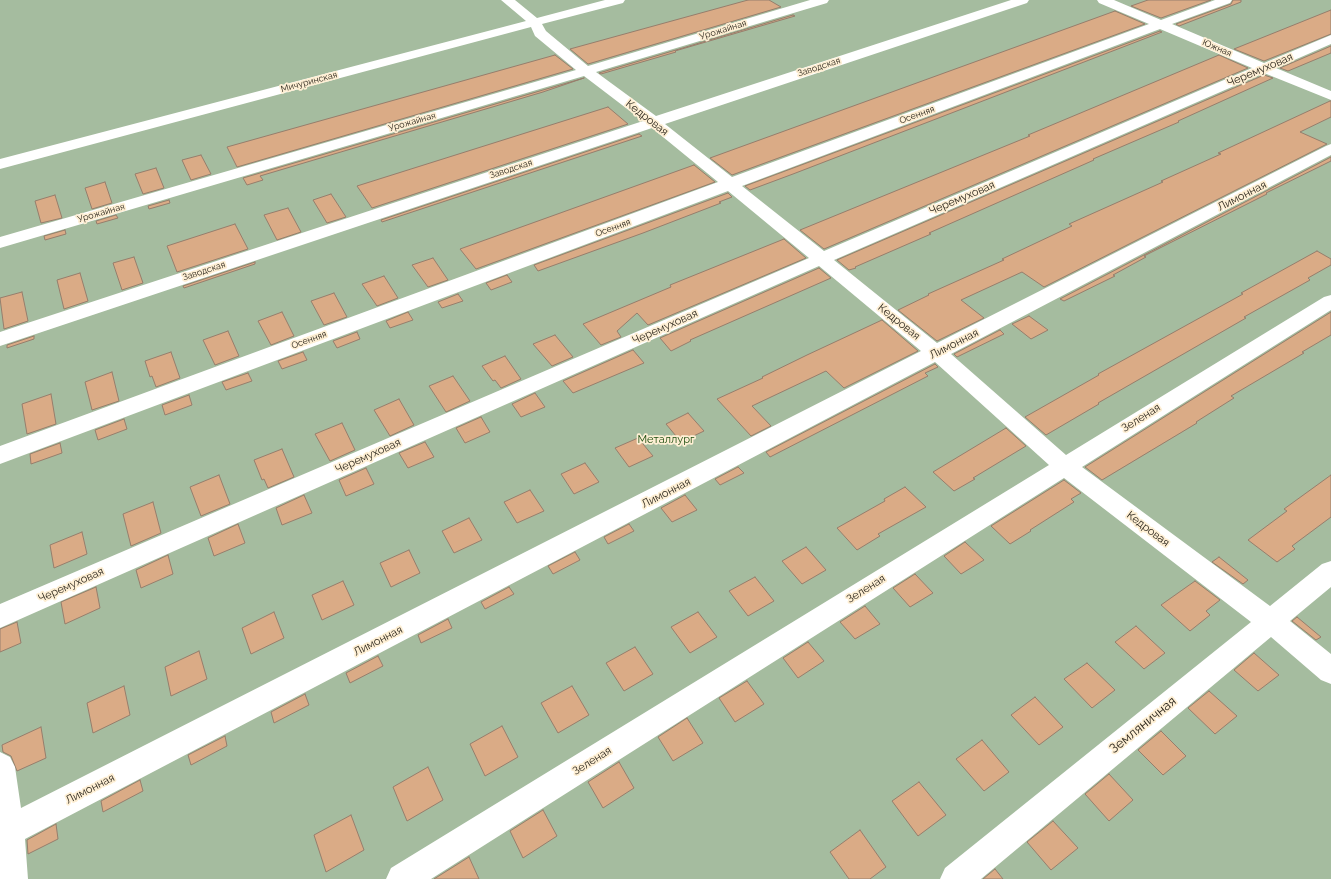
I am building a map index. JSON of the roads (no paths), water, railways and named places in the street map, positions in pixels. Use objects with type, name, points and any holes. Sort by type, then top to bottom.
[{"type":"street","name":"Кедровая","points":[[507,0],[536,22],[540,33],[586,72],[654,122],[937,353],[1064,466],[1270,622],[1331,671]]},
{"type":"street","name":"Мичуринская","points":[[0,164],[619,0]]},
{"type":"street","name":"Урожайная","points":[[0,243],[586,72],[823,0]]},
{"type":"street","name":"Заводская","points":[[0,339],[1023,0]]},
{"type":"street","name":"Южная","points":[[1103,0],[1331,96]]},
{"type":"street","name":"Осенняя","points":[[0,455],[1226,0]]},
{"type":"street","name":"Черемуховая","points":[[0,616],[1331,39]]},
{"type":"street","name":"Лимонная","points":[[4,833],[1331,149]]},
{"type":"street","name":"Зеленая","points":[[402,879],[1331,301]]},
{"type":"street","name":"Земляничная","points":[[956,879],[1331,572]]},
{"type":"street","points":[[0,767],[4,833],[12,879]]},
{"type":"park label","name":"Металлург","points":[[666,440]]}]
